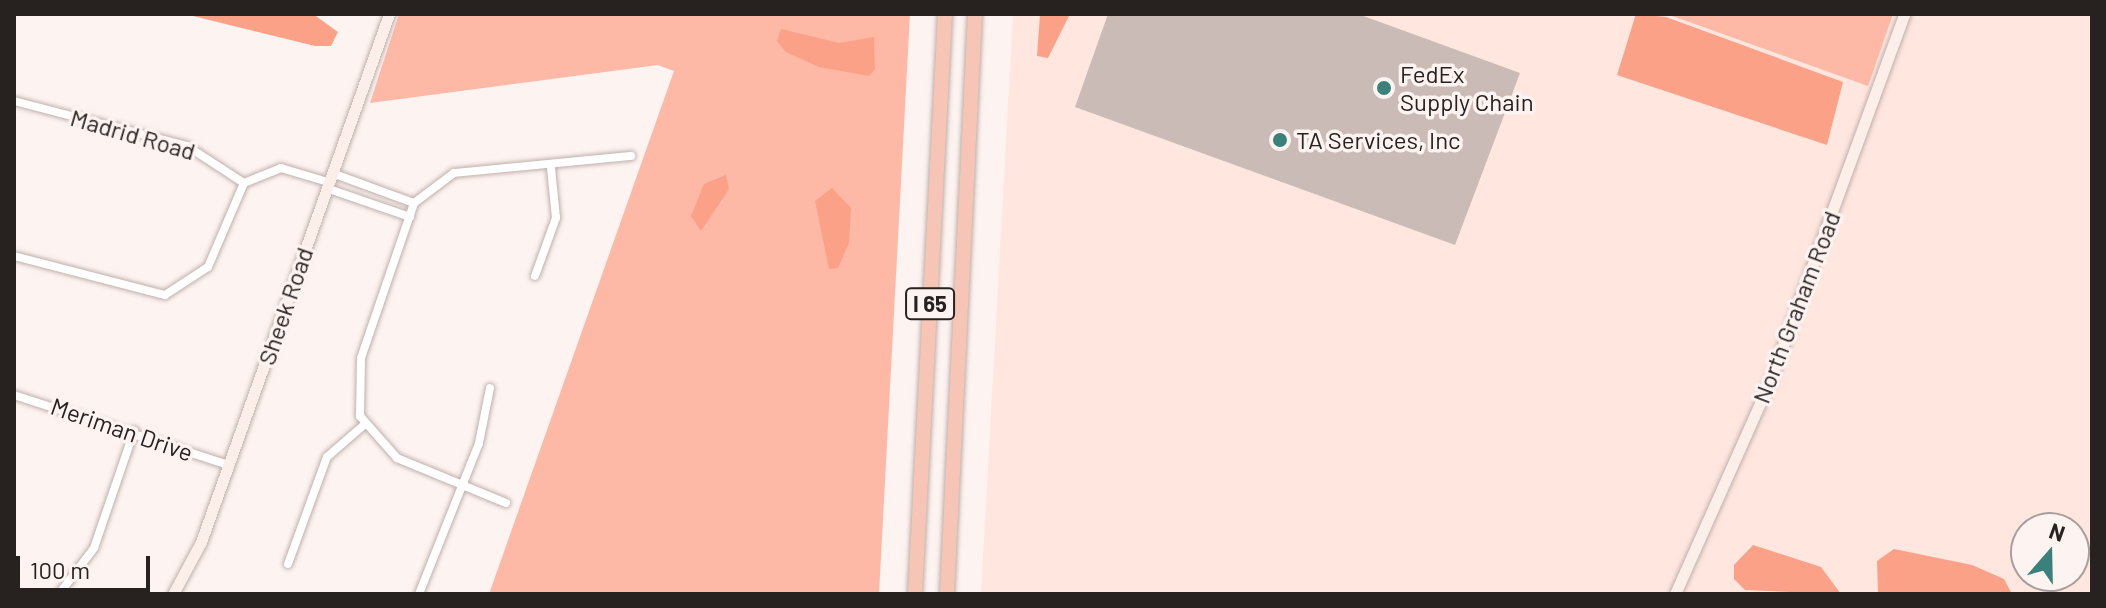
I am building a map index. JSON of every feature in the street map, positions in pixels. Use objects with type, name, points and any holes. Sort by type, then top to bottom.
[{"type":"highway","name":"I 65","points":[[915,594],[945,14]]},
{"type":"highway","name":"I 65","points":[[947,594],[975,14]]},
{"type":"street","name":"Sheek Road","points":[[173,594],[228,465],[389,14]]},
{"type":"street","name":"North Graham Road","points":[[1678,593],[1770,381],[1904,14]]},
{"type":"street","name":"Madrid Road","points":[[14,101],[170,140],[244,183]]},
{"type":"street","points":[[506,503],[466,483],[397,458],[365,424],[356,401],[358,370],[414,203],[454,173],[551,168],[631,156]]},
{"type":"street","points":[[14,256],[143,293],[178,291],[208,267],[244,183],[281,168],[414,203]]},
{"type":"street","points":[[535,276],[556,218],[551,168]]},
{"type":"street","points":[[329,181],[410,217]]},
{"type":"street","points":[[419,594],[466,483],[490,388]]},
{"type":"street","name":"Meriman Drive","points":[[14,395],[134,431],[228,465]]},
{"type":"street","points":[[288,564],[327,457],[365,424]]},
{"type":"street","points":[[59,594],[94,548],[134,431]]},
{"type":"shaded area","points":[[185,14],[313,14],[338,32],[331,46],[315,46]]},
{"type":"shaded area","points":[[399,14],[910,14],[879,594],[489,594],[674,71],[658,65],[370,103]]},
{"type":"shaded area","points":[[1013,14],[2092,14],[2092,594],[981,594]]},
{"type":"shaded area","points":[[1040,14],[1070,14],[1048,58],[1037,56]]},
{"type":"shaded area","points":[[1636,14],[1666,17],[1843,82],[1827,145],[1617,75]]},
{"type":"shaded area","points":[[1667,14],[1893,14],[1868,86]]},
{"type":"shaded area","points":[[781,29],[839,43],[874,37],[875,69],[869,76],[819,67],[786,52],[777,41]]},
{"type":"shaded area","points":[[726,175],[729,189],[701,231],[691,216],[704,184]]},
{"type":"shaded area","points":[[832,188],[851,208],[849,243],[838,268],[829,269],[815,201]]},
{"type":"shaded area","points":[[1753,545],[1821,567],[1841,594],[1745,590],[1734,579],[1734,565]]},
{"type":"shaded area","points":[[1894,549],[1972,565],[2004,579],[2012,594],[1878,594],[1877,561]]},
{"type":"building","points":[[1108,14],[1358,14],[1520,73],[1455,245],[1075,107]]},
{"type":"place","name":"FedEx Supply Chain","points":[[1384,88]]},
{"type":"place","name":"TA Services, Inc","points":[[1280,140]]}]
